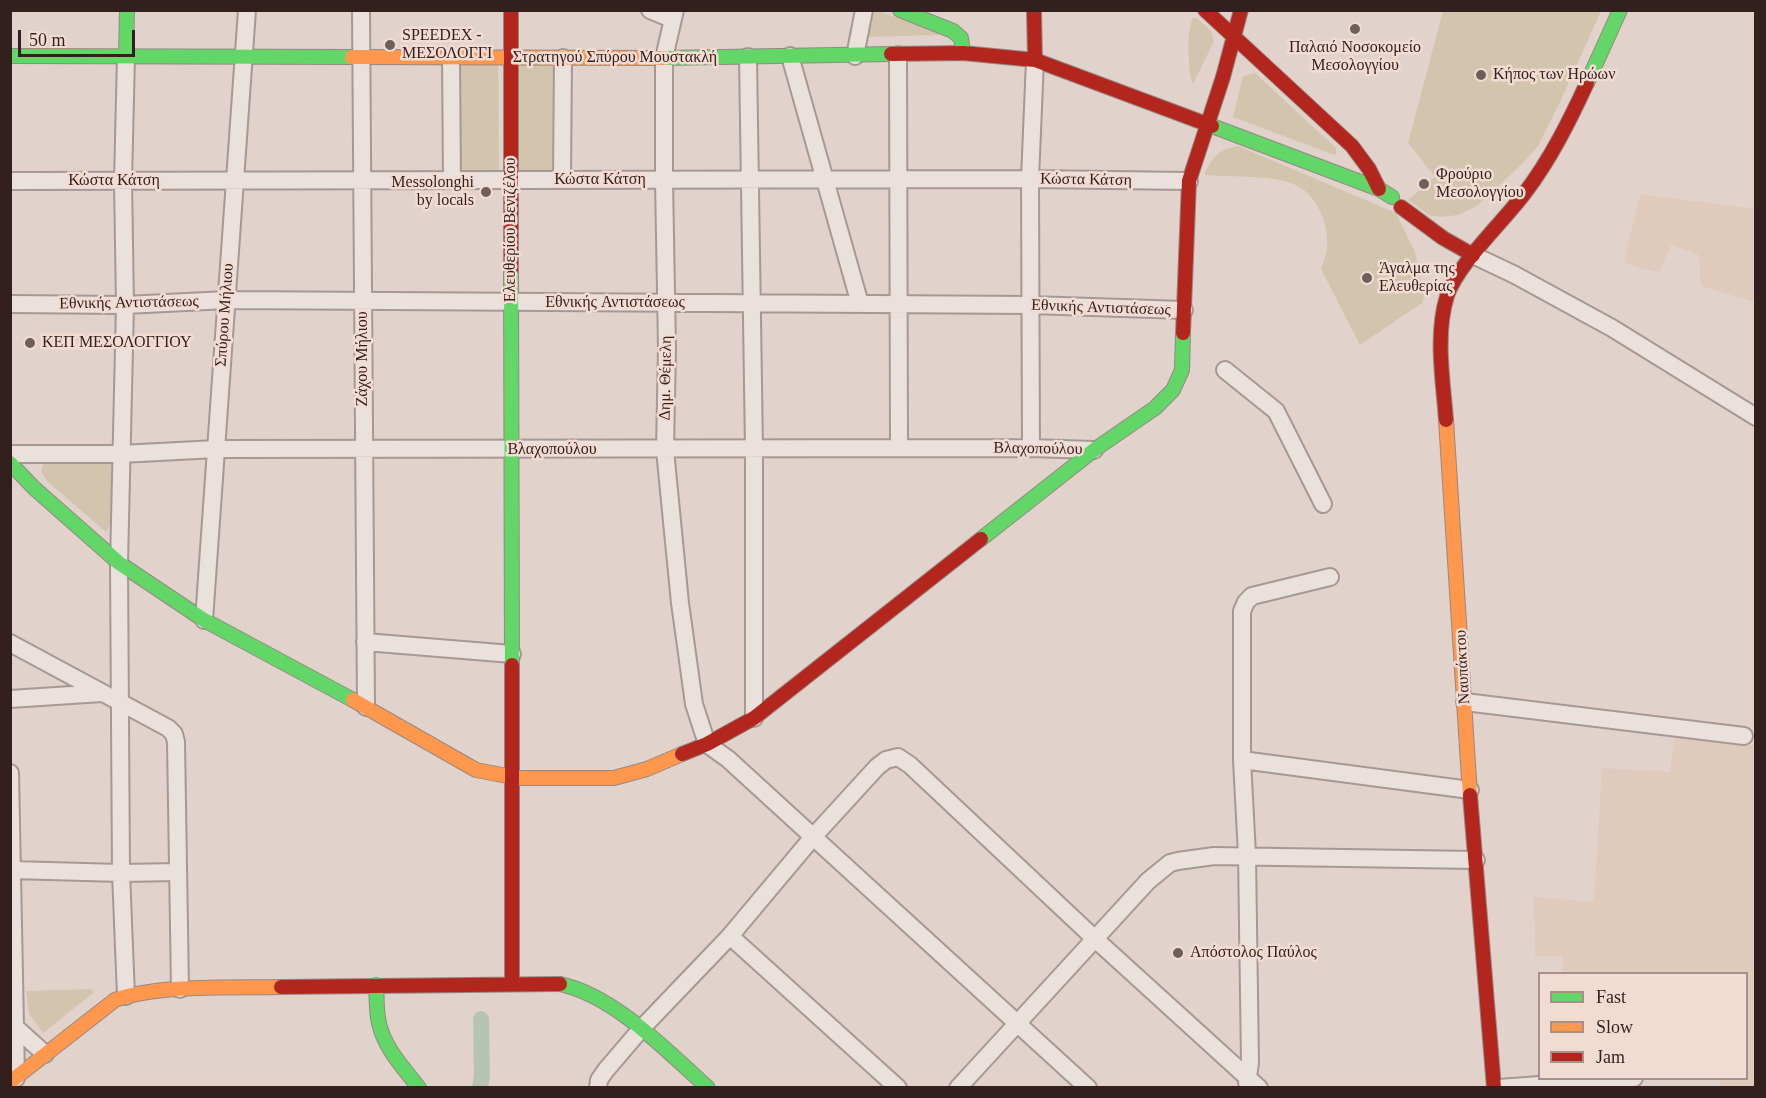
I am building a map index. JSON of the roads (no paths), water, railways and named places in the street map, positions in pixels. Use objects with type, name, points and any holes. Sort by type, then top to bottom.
[{"type":"street","points":[[126,996],[121,873],[119,563],[127,10]]},
{"type":"street","name":"Σπύρου Μήλιου","points":[[204,620],[247,10]]},
{"type":"street","name":"Ζάχου Μήλιου","points":[[361,10],[366,707]]},
{"type":"street","name":"Ελευθερίου Βενιζέλου","points":[[511,10],[512,983]]},
{"type":"street","points":[[650,10],[673,15]]},
{"type":"street","points":[[855,56],[864,10]]},
{"type":"street","points":[[900,10],[953,31],[961,38],[963,53]]},
{"type":"street","points":[[1031,448],[1030,179],[1035,60],[1034,10]]},
{"type":"street","points":[[1205,10],[1352,146],[1369,169],[1379,189]]},
{"type":"street","points":[[10,463],[34,488],[119,563],[204,620],[366,707],[471,768],[512,777],[614,778],[647,769],[707,744],[754,718],[1094,450],[1155,408],[1173,390],[1182,370],[1189,181],[1235,38],[1241,10]]},
{"type":"street","name":"Ναυπάκτου","points":[[1496,1088],[1470,790],[1440,338],[1443,310],[1449,289],[1473,255],[1524,194],[1554,150],[1620,10]]},
{"type":"street","name":"Δημ. Θέμελη","points":[[673,15],[664,58],[667,303],[665,450],[694,704],[707,744]]},
{"type":"street","name":"Στρατηγού Σπύρου Μουστακλή","points":[[10,56],[664,58],[963,53],[1035,60],[1379,189],[1443,238],[1473,255]]},
{"type":"street","points":[[898,55],[899,448]]},
{"type":"street","points":[[790,56],[860,304]]},
{"type":"street","points":[[562,57],[562,180]]},
{"type":"street","points":[[748,57],[754,449],[754,718]]},
{"type":"street","points":[[452,58],[452,180]]},
{"type":"street","name":"Κώστα Κάτση","points":[[10,181],[750,179],[1189,181]]},
{"type":"street","points":[[1473,255],[1515,275],[1612,328],[1755,417]]},
{"type":"street","name":"Εθνικής Αντιστάσεως","points":[[10,304],[124,305],[227,300],[899,304],[1184,310]]},
{"type":"street","points":[[1225,370],[1276,411],[1323,504]]},
{"type":"street","name":"Βλαχοπούλου","points":[[10,454],[121,454],[216,449],[1031,448],[1094,450]]},
{"type":"street","points":[[1251,1084],[1247,855],[1242,760],[1242,611],[1252,596],[1330,577]]},
{"type":"street","points":[[365,642],[512,654]]},
{"type":"street","points":[[10,643],[168,728],[174,734],[176,742],[180,989]]},
{"type":"street","points":[[10,699],[104,693]]},
{"type":"street","points":[[1465,702],[1744,736]]},
{"type":"street","points":[[707,744],[728,759],[1088,1088]]},
{"type":"street","points":[[598,1088],[599,1080],[606,1070],[640,1029],[729,936],[813,837],[880,763],[889,758],[898,757],[1251,1084]]},
{"type":"street","points":[[1242,760],[1470,790]]},
{"type":"street","points":[[10,773],[12,999],[15,1027],[13,1080]]},
{"type":"street","points":[[958,1088],[1094,938],[1148,881],[1170,863],[1194,858],[1247,855],[1476,860]]},
{"type":"street","points":[[12,870],[178,872]]},
{"type":"street","points":[[729,936],[898,1088]]},
{"type":"street","points":[[13,1080],[103,1008],[126,996],[180,989],[562,983],[578,988],[615,1010],[708,1088]]},
{"type":"street","points":[[376,986],[380,1028],[391,1050],[419,1088]]},
{"type":"street","points":[[15,1027],[45,1054]]},
{"type":"street","points":[[1496,1088],[1606,1080]]},
{"type":"waterway","points":[[480,1088],[482,1076],[481,1019]]},
{"type":"place","name":"Παλαιό Νοσοκομείο Μεσολογγίου","points":[[1355,29]]},
{"type":"place","name":"SPEEDEX - ΜΕΣΟΛΟΓΓΙ","points":[[390,45]]},
{"type":"place","name":"Κήπος των Ηρώων","points":[[1481,75]]},
{"type":"place","name":"Φρούριο Μεσολογγίου","points":[[1424,184]]},
{"type":"place","name":"Messolonghi by locals","points":[[486,192]]},
{"type":"place","name":"Άγαλμα της Ελευθερίας","points":[[1367,278]]},
{"type":"place","name":"ΚΕΠ ΜΕΣΟΛΟΓΓΙΟΥ","points":[[30,343]]},
{"type":"place","name":"Απόστολος Παύλος","points":[[1178,953]]}]
